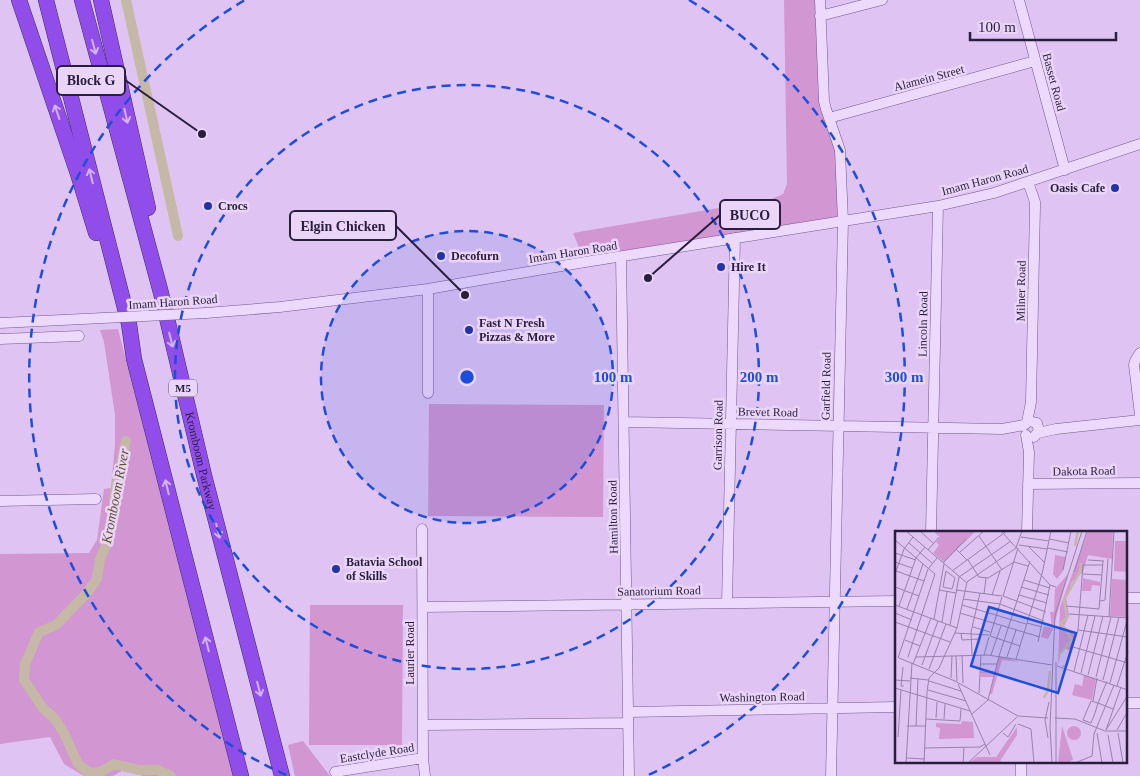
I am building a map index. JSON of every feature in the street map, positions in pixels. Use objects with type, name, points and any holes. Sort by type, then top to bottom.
[{"type":"highway","points":[[19,0],[78,174],[134,359],[241,776]]},
{"type":"highway","points":[[46,0],[128,324],[134,359]]},
{"type":"highway","name":"Kromboom Parkway","points":[[82,0],[161,293],[206,484],[282,776]]},
{"type":"highway","points":[[101,0],[149,212],[161,293]]},
{"type":"street","name":"Garfield Road","points":[[820,0],[824,101],[840,150],[842,221],[831,776]]},
{"type":"street","points":[[820,16],[882,0]]},
{"type":"street","name":"Basset Road","points":[[1019,0],[1065,170]]},
{"type":"street","name":"Alamein Street","points":[[829,118],[1035,62]]},
{"type":"street","name":"Imam Haron Road","points":[[0,323],[280,308],[428,289],[974,199],[1140,144]]},
{"type":"street","name":"Milner Road","points":[[1027,531],[1035,207],[1028,182]]},
{"type":"street","name":"Lincoln Road","points":[[932,531],[938,206]]},
{"type":"street","name":"Garrison Road","points":[[727,602],[735,238]]},
{"type":"street","name":"Hamilton Road","points":[[620,257],[629,776]]},
{"type":"street","points":[[428,289],[428,393]]},
{"type":"street","points":[[0,339],[80,336]]},
{"type":"street","points":[[1140,353],[1134,363],[1140,415]]},
{"type":"street","name":"Brevet Road","points":[[624,422],[1056,429],[1140,420]]},
{"type":"street","name":"Dakota Road","points":[[1028,484],[1140,482]]},
{"type":"street","points":[[0,501],[96,499]]},
{"type":"street","name":"Laurier Road","points":[[422,529],[423,758],[425,776]]},
{"type":"street","name":"Sanatorium Road","points":[[423,607],[895,601]]},
{"type":"street","name":"Washington Road","points":[[628,712],[895,707]]},
{"type":"street","points":[[423,725],[628,723]]},
{"type":"street","name":"Eastclyde Road","points":[[334,772],[423,758]]},
{"type":"shaded area","points":[[784,0],[820,0],[825,101],[838,141],[843,221],[585,262],[573,233],[772,199],[783,194],[787,184]]},
{"type":"shaded area","points":[[118,329],[233,776],[143,776],[122,771],[113,776],[84,776],[64,764],[50,737],[0,744],[0,554],[89,553],[97,540],[104,489],[111,488],[115,445],[115,415],[104,342],[100,330]]},
{"type":"shaded area","points":[[429,404],[604,405],[603,517],[428,516]]},
{"type":"shaded area","points":[[310,605],[403,605],[402,745],[309,745]]},
{"type":"shaded area","points":[[303,741],[330,776],[295,776],[288,745]]},
{"type":"waterway","name":"Kromboom River","points":[[126,0],[178,236]]},
{"type":"waterway","name":"Kromboom River","points":[[126,441],[115,491],[109,539],[100,559],[97,579],[87,593],[56,625],[39,632],[25,664],[24,680],[43,708],[55,719],[64,733],[78,764],[90,773],[100,772],[114,764],[139,770],[158,770],[171,776]]},
{"type":"place","name":"Block G","points":[[202,134]]},
{"type":"place","name":"Oasis Cafe","points":[[1115,188]]},
{"type":"place","name":"Crocs","points":[[208,206]]},
{"type":"place","name":"Decofurn","points":[[441,256]]},
{"type":"place","name":"Hire It","points":[[721,267]]},
{"type":"place","name":"BUCO","points":[[648,278]]},
{"type":"place","name":"Elgin Chicken","points":[[465,295]]},
{"type":"place","name":"Fast N Fresh Pizzas & More","points":[[469,330]]},
{"type":"place","name":"Batavia School of Skills","points":[[336,569]]}]
